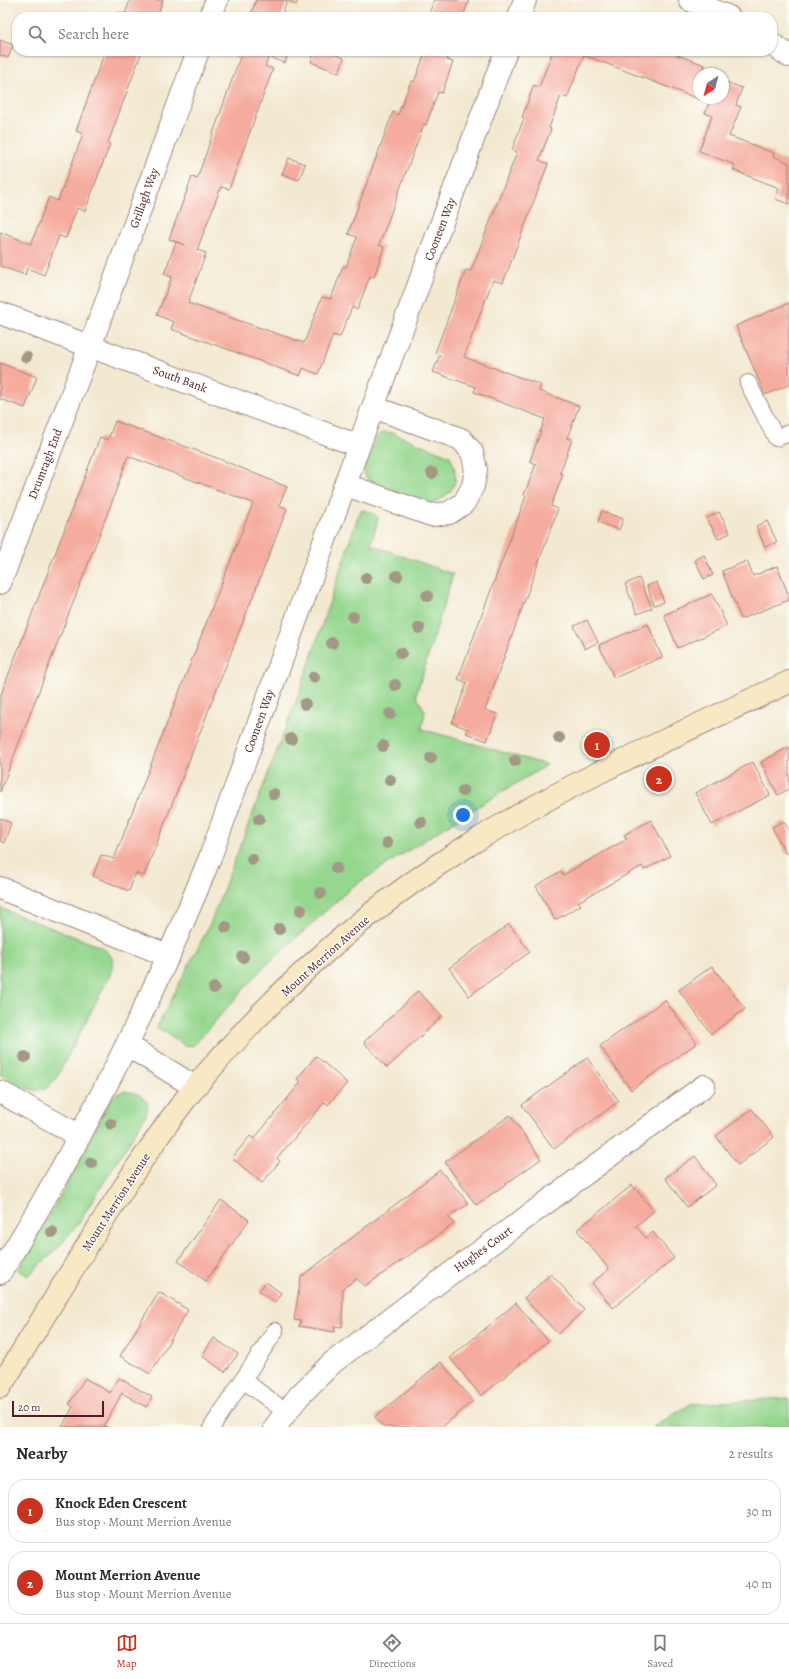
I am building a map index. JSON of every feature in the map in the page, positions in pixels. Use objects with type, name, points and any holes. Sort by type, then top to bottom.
[{"type":"street","points":[[212,12],[217,0]]},
{"type":"street","points":[[521,12],[525,0]]},
{"type":"street","points":[[690,0],[718,12]]},
{"type":"street","points":[[777,48],[789,56]]},
{"type":"street","name":"Grillagh Way","points":[[90,346],[196,56]]},
{"type":"street","name":"Cooneen Way","points":[[80,1136],[127,1045],[169,956],[211,855],[346,486],[359,446],[504,56]]},
{"type":"street","name":"South Bank","points":[[0,313],[359,446]]},
{"type":"street","name":"Drumragh End","points":[[0,583],[90,346]]},
{"type":"street","points":[[346,486],[430,515],[449,514],[464,503],[473,486],[476,470],[472,452],[461,439],[374,407]]},
{"type":"street","name":"Mount Merrion Avenue","points":[[0,1386],[121,1191],[162,1130],[195,1087],[253,1022],[316,961],[388,900],[463,848],[531,808],[606,770],[789,682]]},
{"type":"street","points":[[0,888],[169,956]]},
{"type":"street","points":[[127,1045],[195,1087]]},
{"type":"street","name":"Hughes Court","points":[[280,1420],[299,1396],[332,1363],[704,1086]]},
{"type":"street","points":[[0,1092],[80,1136],[34,1219],[0,1273]]},
{"type":"lane","points":[[748,383],[776,438],[789,433]]},
{"type":"lane","points":[[212,1427],[275,1331]]},
{"type":"lane","points":[[243,1380],[280,1420]]},
{"type":"green space","points":[[383,432],[392,433],[450,456],[454,465],[455,480],[450,492],[444,497],[428,505],[371,484],[363,470],[377,436]]},
{"type":"green space","points":[[362,510],[372,512],[378,518],[371,545],[453,574],[416,695],[425,711],[422,729],[547,765],[454,821],[352,887],[261,970],[193,1046],[184,1045],[157,1027],[210,924],[300,691],[358,516]]},
{"type":"green space","points":[[0,908],[101,947],[109,953],[114,962],[109,977],[56,1079],[47,1088],[41,1090],[22,1087],[0,1074]]},
{"type":"green space","points":[[123,1091],[134,1093],[143,1098],[148,1104],[146,1115],[79,1222],[58,1248],[28,1276],[18,1270],[61,1195],[112,1097]]},
{"type":"green space","points":[[789,1398],[789,1427],[653,1427],[691,1404]]},
{"type":"building","points":[[130,0],[163,0],[159,12],[126,12]]},
{"type":"building","points":[[256,0],[298,0],[296,5],[287,1],[283,12],[252,12]]},
{"type":"building","points":[[434,0],[469,0],[465,12],[430,12]]},
{"type":"building","points":[[0,40],[12,45],[8,58],[0,55]]},
{"type":"building","points":[[103,56],[140,56],[85,211],[77,208],[66,238],[59,236],[44,275],[27,268],[25,275],[0,266],[0,232],[31,244],[49,197],[58,201],[83,134],[76,131]]},
{"type":"building","points":[[238,56],[287,56],[285,63],[269,57],[265,66],[273,69],[229,189],[221,187],[197,250],[206,253],[188,303],[304,343],[322,297],[331,299],[343,266],[346,267],[357,237],[348,234],[393,112],[398,115],[411,81],[414,82],[424,56],[448,56],[447,60],[453,62],[442,93],[438,92],[426,125],[424,124],[379,245],[384,247],[374,277],[370,276],[357,310],[352,307],[340,337],[333,335],[318,374],[303,368],[300,376],[171,329],[174,322],[157,315],[172,277],[164,274],[176,242],[185,245],[169,239],[192,177],[197,179],[240,57]]},
{"type":"building","points":[[313,56],[339,56],[344,58],[339,73],[311,62]]},
{"type":"building","points":[[551,56],[584,56],[567,98],[561,96],[549,128],[551,129],[539,160],[548,164],[503,283],[493,280],[464,357],[541,385],[539,391],[579,406],[567,438],[572,440],[560,473],[563,474],[551,506],[558,509],[485,710],[497,714],[487,741],[466,733],[468,729],[452,723],[467,683],[458,679],[526,496],[524,495],[536,464],[530,461],[545,419],[474,392],[476,387],[433,372],[440,355],[435,353],[466,270],[471,271],[517,152],[512,150],[534,85],[539,87]]},
{"type":"building","points":[[587,56],[680,56],[705,65],[704,68],[693,68],[693,97]]},
{"type":"building","points":[[729,83],[742,88],[736,105],[741,107],[729,136],[774,153],[773,156],[789,163],[789,204],[775,199],[779,188],[733,170],[735,165],[699,151],[712,116],[705,113],[709,104],[729,104]]},
{"type":"building","points":[[289,158],[305,164],[299,180],[282,174]]},
{"type":"building","points":[[789,303],[789,385],[765,395],[736,326]]},
{"type":"building","points":[[0,363],[37,377],[25,408],[0,399]]},
{"type":"building","points":[[115,421],[217,458],[287,487],[279,505],[287,509],[144,876],[136,873],[129,891],[93,876],[101,855],[114,859],[253,503],[128,456],[113,499],[0,792],[0,697],[100,437],[108,440]]},
{"type":"building","points":[[602,511],[623,519],[619,530],[598,522]]},
{"type":"building","points":[[719,512],[730,533],[718,539],[707,518]]},
{"type":"building","points":[[767,521],[777,542],[765,547],[756,526]]},
{"type":"building","points":[[704,555],[713,575],[704,579],[695,560]]},
{"type":"building","points":[[747,561],[753,576],[777,566],[789,596],[789,600],[741,619],[722,571]]},
{"type":"building","points":[[639,578],[652,608],[637,614],[625,584]]},
{"type":"building","points":[[657,582],[664,602],[654,605],[647,586]]},
{"type":"building","points":[[712,594],[727,626],[678,648],[664,615]]},
{"type":"building","points":[[587,620],[598,642],[585,649],[574,626]]},
{"type":"building","points":[[648,624],[662,657],[614,678],[599,645]]},
{"type":"building","points":[[789,747],[789,789],[778,795],[761,762]]},
{"type":"building","points":[[753,762],[770,795],[712,825],[695,793]]},
{"type":"building","points":[[0,818],[11,823],[4,843],[0,841]]},
{"type":"building","points":[[651,820],[670,856],[644,870],[642,866],[578,902],[581,905],[555,920],[536,886],[561,871],[563,875],[627,839],[624,835]]},
{"type":"building","points":[[784,821],[789,831],[789,853],[786,854],[772,827]]},
{"type":"building","points":[[509,924],[530,952],[469,996],[449,968]]},
{"type":"building","points":[[712,966],[745,1009],[711,1034],[679,990]]},
{"type":"building","points":[[418,991],[442,1016],[387,1068],[364,1042]]},
{"type":"building","points":[[665,1000],[697,1043],[631,1090],[600,1046]]},
{"type":"building","points":[[316,1056],[347,1083],[328,1105],[325,1102],[277,1158],[280,1161],[262,1183],[232,1158],[250,1136],[254,1139],[301,1082],[297,1079]]},
{"type":"building","points":[[587,1058],[619,1101],[554,1149],[522,1105]]},
{"type":"building","points":[[752,1109],[774,1137],[738,1165],[716,1136]]},
{"type":"building","points":[[510,1115],[541,1159],[476,1205],[445,1162]]},
{"type":"building","points":[[695,1156],[716,1185],[687,1207],[665,1178]]},
{"type":"building","points":[[440,1170],[469,1204],[448,1216],[454,1224],[365,1286],[357,1279],[343,1288],[342,1327],[334,1326],[335,1332],[299,1326],[301,1321],[294,1320],[301,1277]]},
{"type":"building","points":[[632,1185],[654,1211],[636,1226],[646,1238],[653,1232],[674,1258],[613,1308],[592,1283],[609,1269],[577,1230]]},
{"type":"building","points":[[221,1200],[249,1220],[206,1281],[178,1261]]},
{"type":"building","points":[[551,1274],[584,1310],[558,1334],[524,1298]]},
{"type":"building","points":[[266,1282],[281,1293],[275,1302],[259,1291]]},
{"type":"building","points":[[159,1292],[188,1310],[150,1374],[120,1356]]},
{"type":"building","points":[[516,1303],[548,1341],[481,1396],[450,1358]]},
{"type":"building","points":[[214,1338],[238,1354],[225,1372],[202,1356]]},
{"type":"building","points":[[441,1362],[473,1401],[442,1427],[384,1427],[375,1417]]},
{"type":"building","points":[[85,1378],[110,1393],[119,1378],[152,1397],[146,1407],[122,1393],[104,1425],[107,1427],[62,1427],[73,1407],[69,1404]]},
{"type":"place","name":"Knock Eden Crescent","points":[[597,745]]},
{"type":"place","name":"Mount Merrion Avenue","points":[[659,779]]}]
